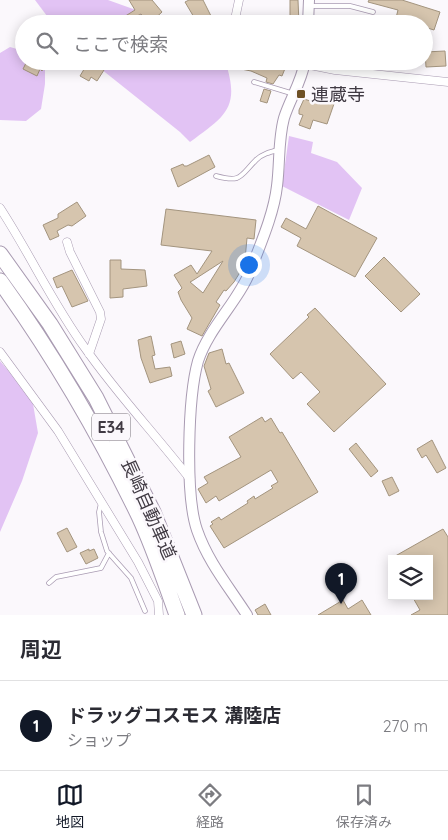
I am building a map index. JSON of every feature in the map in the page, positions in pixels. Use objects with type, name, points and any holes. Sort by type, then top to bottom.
[{"type":"highway","name":"長崎自動車道","points":[[0,254],[50,324],[96,398],[153,512],[194,615]]},
{"type":"highway","name":"長崎自動車道","points":[[0,281],[38,334],[83,406],[140,518],[177,615]]},
{"type":"street","points":[[236,15],[239,0]]},
{"type":"street","points":[[247,615],[212,563],[196,529],[190,479],[192,406],[198,361],[219,321],[250,271],[277,188],[284,118],[303,70]]},
{"type":"street","points":[[335,70],[448,82]]},
{"type":"street","points":[[0,208],[28,252],[62,316],[89,354],[173,455],[190,479]]},
{"type":"street","points":[[67,242],[70,252],[100,312],[101,319],[89,354]]},
{"type":"street","points":[[0,352],[58,431],[138,562],[158,601],[159,615]]},
{"type":"lane","points":[[309,3],[350,6],[373,12]]},
{"type":"lane","points":[[254,82],[294,94]]},
{"type":"lane","points":[[216,176],[229,179],[236,178],[247,173],[257,159],[266,153],[280,149]]},
{"type":"lane","points":[[101,503],[99,512],[101,532],[109,553],[131,578],[144,611]]},
{"type":"lane","points":[[49,583],[56,578],[101,568],[109,553]]},
{"type":"shaded area","points":[[35,0],[108,0],[150,15],[46,15]]},
{"type":"shaded area","points":[[10,47],[15,48],[15,70],[45,70],[41,109],[26,121],[0,120],[0,53]]},
{"type":"shaded area","points":[[102,70],[228,70],[231,90],[230,100],[227,109],[221,117],[190,142]]},
{"type":"shaded area","points":[[289,136],[313,142],[311,153],[337,162],[362,188],[349,220],[282,186]]},
{"type":"shaded area","points":[[0,361],[32,398],[38,433],[22,481],[0,532]]},
{"type":"building","points":[[129,0],[152,0],[162,12],[159,15],[127,15],[135,10]]},
{"type":"building","points":[[189,0],[203,0],[210,15],[193,15],[185,2]]},
{"type":"building","points":[[290,0],[298,0],[299,15],[290,15]]},
{"type":"building","points":[[369,0],[402,0],[440,12],[434,30],[433,15],[397,15],[398,10],[368,2]]},
{"type":"building","points":[[445,51],[446,66],[433,67],[433,52]]},
{"type":"building","points":[[25,70],[40,70],[37,76]]},
{"type":"building","points":[[84,70],[104,70],[97,81],[91,77],[89,81],[80,76]]},
{"type":"building","points":[[246,70],[284,70],[282,76],[279,75],[273,84],[266,82],[267,78]]},
{"type":"building","points":[[327,87],[344,91],[341,100],[336,98],[327,124],[313,120],[310,129],[299,125],[303,115],[299,114],[299,110],[304,99],[320,104]]},
{"type":"building","points":[[264,89],[271,91],[267,103],[260,101]]},
{"type":"building","points":[[209,155],[215,167],[178,187],[171,169],[183,164],[187,166]]},
{"type":"building","points":[[77,202],[86,216],[72,226],[68,225],[57,231],[59,236],[50,240],[43,225],[58,218],[58,214]]},
{"type":"building","points":[[318,206],[377,238],[355,277],[297,246],[301,238],[281,227],[286,218],[306,229]]},
{"type":"building","points":[[166,209],[256,220],[254,239],[247,238],[245,260],[247,261],[234,282],[226,291],[224,290],[216,302],[220,305],[202,336],[187,329],[192,318],[181,300],[178,292],[182,288],[174,275],[191,265],[197,274],[212,251],[161,245]],"holes":[[[223,261],[203,293],[190,282]]]},
{"type":"building","points":[[384,257],[420,294],[401,312],[365,276]]},
{"type":"building","points":[[110,260],[121,260],[121,269],[145,270],[147,286],[123,289],[123,297],[110,298]]},
{"type":"building","points":[[72,270],[88,301],[72,307],[62,286],[57,288],[53,278]]},
{"type":"building","points":[[315,308],[386,384],[334,432],[307,404],[320,392],[301,372],[293,379],[270,354],[309,317],[307,315]]},
{"type":"building","points":[[151,336],[155,355],[152,356],[155,369],[170,367],[172,376],[150,383],[141,358],[138,340]]},
{"type":"building","points":[[181,341],[185,354],[174,358],[171,344]]},
{"type":"building","points":[[222,349],[226,364],[229,363],[244,393],[216,407],[208,391],[211,389],[204,366],[209,353]]},
{"type":"building","points":[[262,417],[265,422],[271,418],[280,433],[282,432],[318,492],[224,548],[210,526],[213,524],[211,522],[219,517],[221,520],[248,503],[247,501],[254,496],[255,499],[273,488],[271,486],[278,482],[271,470],[219,501],[216,496],[206,503],[198,489],[208,483],[204,477],[241,457],[229,437]]},
{"type":"building","points":[[432,440],[446,468],[437,473],[426,455],[422,458],[417,449]]},
{"type":"building","points":[[356,443],[378,471],[371,477],[349,449]]},
{"type":"building","points":[[392,477],[399,491],[389,496],[382,481]]},
{"type":"building","points":[[67,528],[77,547],[67,552],[57,533]]},
{"type":"building","points":[[443,529],[448,537],[448,615],[411,615],[420,610],[414,600],[433,600],[433,555],[397,555]]},
{"type":"building","points":[[89,549],[89,551],[94,549],[98,558],[86,564],[80,553]]},
{"type":"building","points":[[343,600],[348,609],[362,600],[371,615],[318,615]]},
{"type":"building","points":[[265,604],[271,615],[258,615],[255,610]]},
{"type":"place","name":"連蔵寺","points":[[301,94]]},
{"type":"place","name":"ドラッグコスモス 溝陸店","points":[[341,604]]}]
